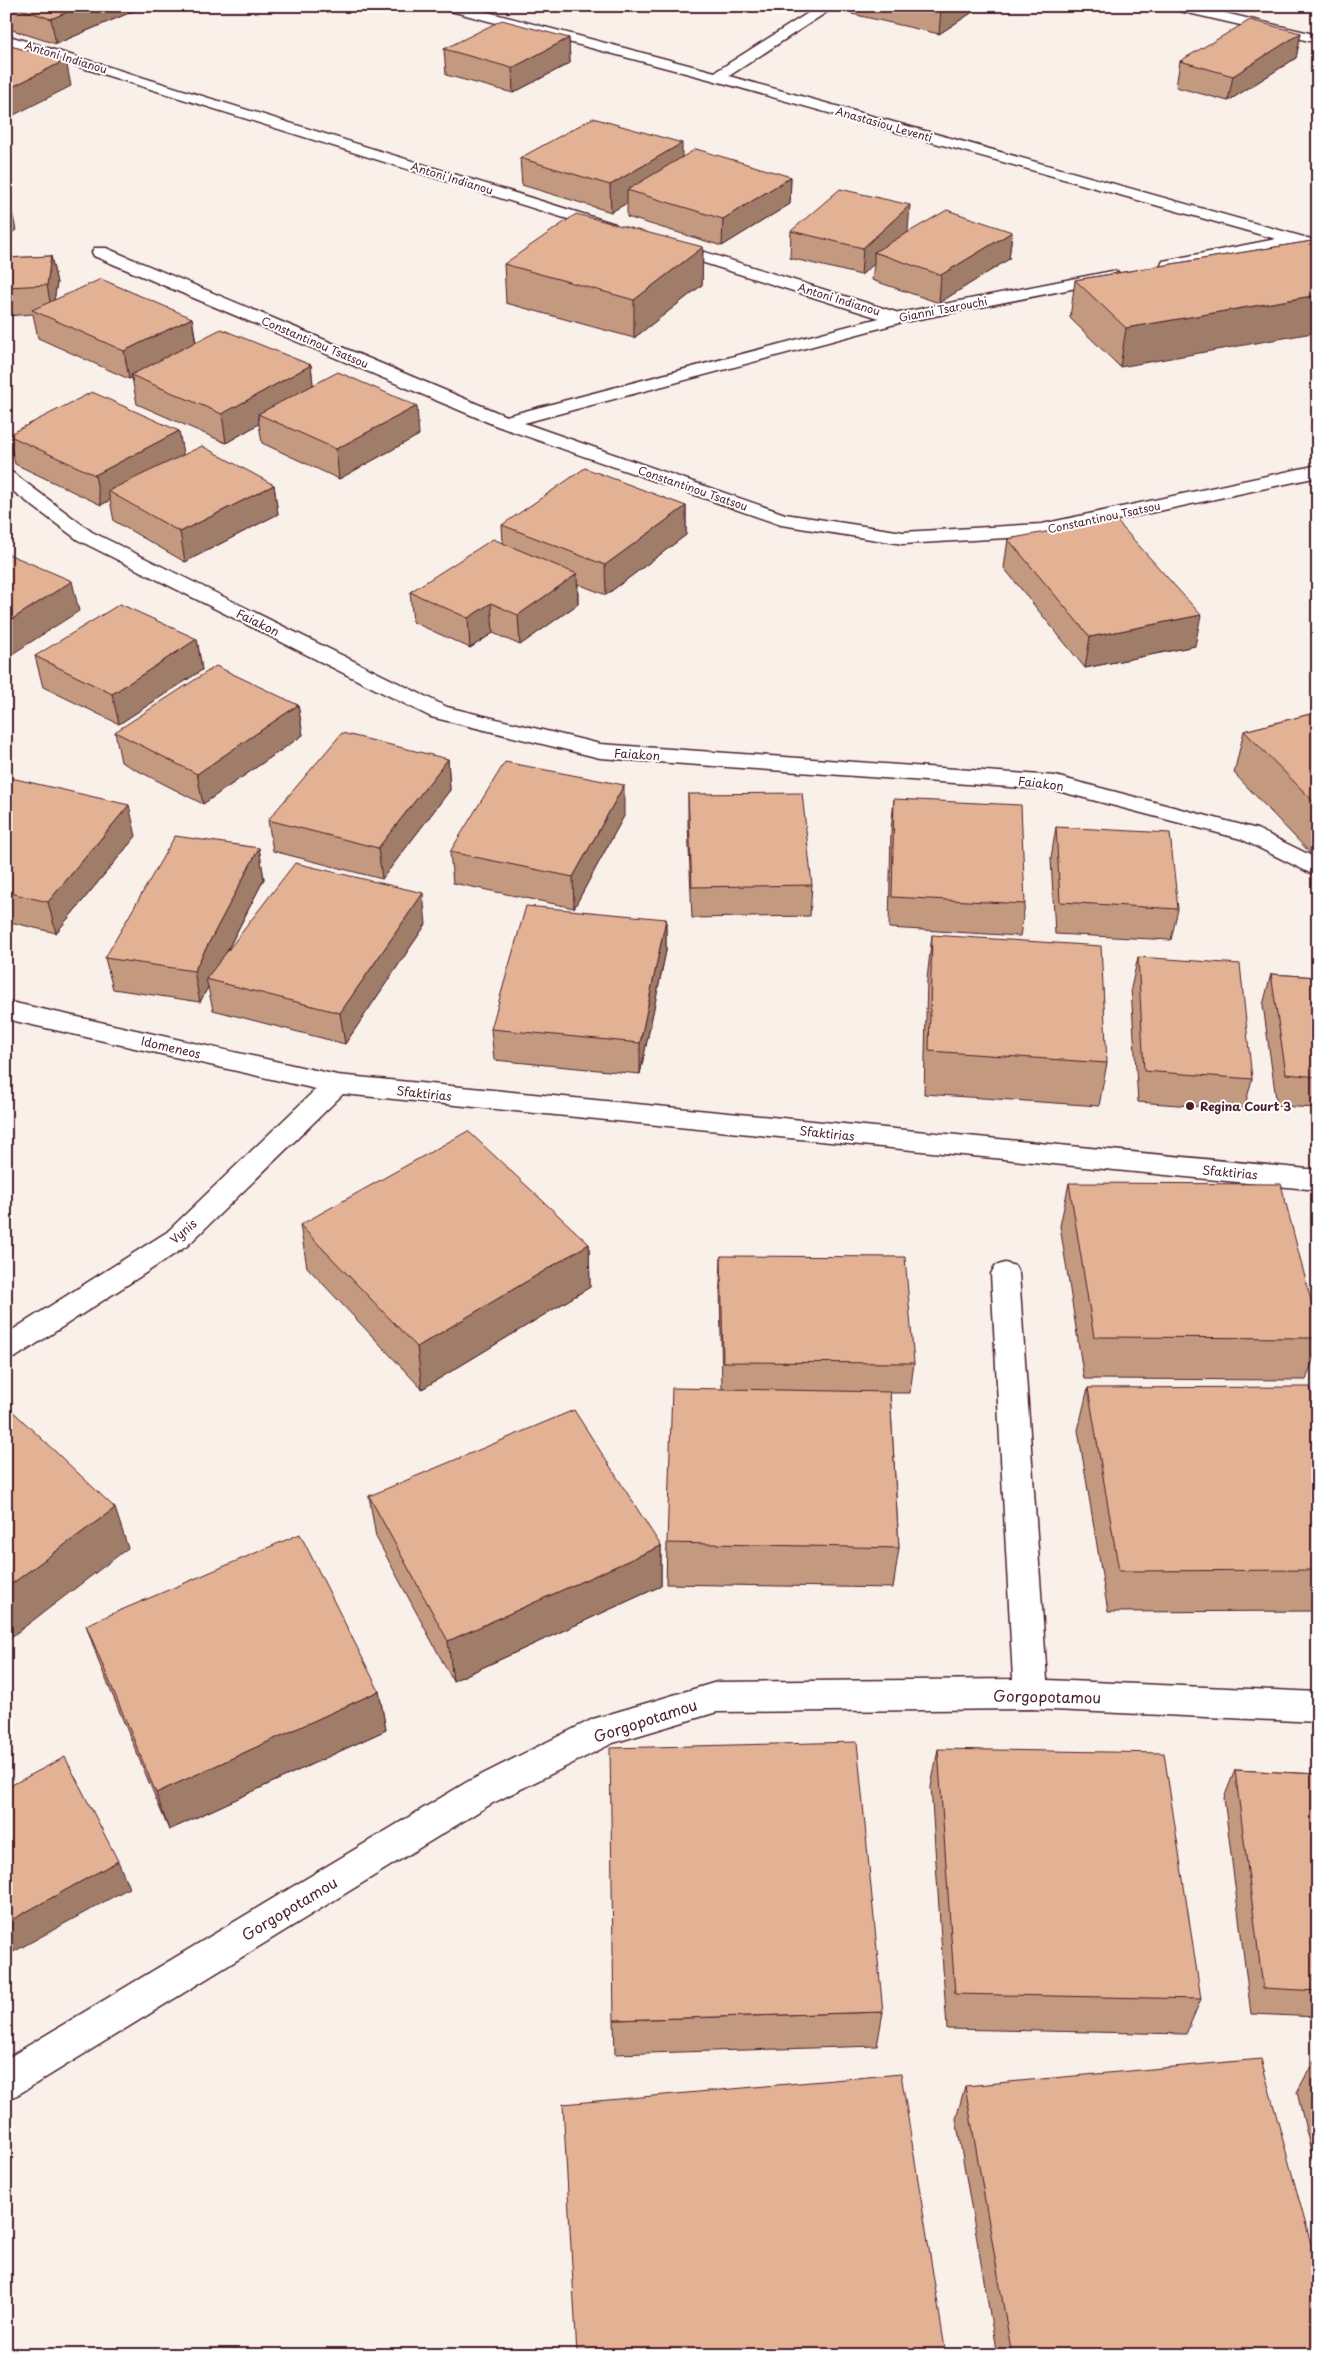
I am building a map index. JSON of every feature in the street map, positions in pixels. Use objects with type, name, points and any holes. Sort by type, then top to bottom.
[{"type":"street","name":"Anastasiou Leventi","points":[[448,6],[716,77],[1318,246]]},
{"type":"street","points":[[716,77],[829,6]]},
{"type":"street","points":[[1176,6],[1318,39]]},
{"type":"street","name":"Antoni Indianou","points":[[6,39],[626,233]]},
{"type":"street","points":[[1153,268],[1300,240]]},
{"type":"street","name":"Antoni Indianou","points":[[654,242],[898,318]]},
{"type":"street","name":"Constantinou Tsatsou","points":[[100,252],[504,422],[781,519],[903,538],[1042,530],[1311,473]]},
{"type":"street","name":"Gianni Tsarouchi","points":[[504,422],[898,318],[1134,272]]},
{"type":"street","points":[[1311,473],[1318,490]]},
{"type":"street","name":"Faiakon","points":[[6,477],[85,536],[439,712],[600,751],[1054,782],[1249,834],[1318,869]]},
{"type":"street","name":"Idomeneos","points":[[6,1010],[336,1084]]},
{"type":"street","name":"Sfaktirias","points":[[336,1084],[1318,1180]]},
{"type":"street","name":"Vynis","points":[[6,1349],[177,1239],[336,1084]]},
{"type":"street","points":[[1005,1274],[1031,1694]]},
{"type":"street","name":"Gorgopotamou","points":[[6,2081],[479,1792],[604,1730],[716,1697],[1031,1694],[1318,1707]]},
{"type":"building","points":[[12,6],[81,6],[51,19]]},
{"type":"building","points":[[927,6],[946,6],[941,9]]},
{"type":"building","points":[[502,20],[569,38],[512,68],[444,49]]},
{"type":"building","points":[[1250,20],[1301,33],[1233,76],[1180,61]]},
{"type":"building","points":[[6,45],[66,60],[6,90]]},
{"type":"building","points":[[593,118],[682,143],[610,185],[520,158]]},
{"type":"building","points":[[696,149],[791,177],[723,219],[627,190]]},
{"type":"building","points":[[840,189],[910,205],[863,248],[791,231]]},
{"type":"building","points":[[947,210],[1012,232],[941,275],[874,252]]},
{"type":"building","points":[[576,214],[703,247],[634,300],[504,264]]},
{"type":"building","points":[[1318,240],[1318,295],[1126,328],[1075,280]]},
{"type":"building","points":[[51,256],[47,285],[6,287],[6,258]]},
{"type":"building","points":[[101,279],[192,318],[124,351],[32,310]]},
{"type":"building","points":[[221,329],[311,365],[222,414],[131,375]]},
{"type":"building","points":[[338,372],[417,406],[336,449],[258,414]]},
{"type":"building","points":[[92,392],[179,431],[95,475],[8,435]]},
{"type":"building","points":[[202,446],[274,485],[180,532],[108,491]]},
{"type":"building","points":[[585,468],[686,506],[605,565],[502,525]]},
{"type":"building","points":[[1115,519],[1201,615],[1090,637],[1008,539]]},
{"type":"building","points":[[493,539],[577,574],[518,615],[491,603],[468,618],[410,592]]},
{"type":"building","points":[[6,553],[72,581],[6,623]]},
{"type":"building","points":[[120,604],[197,639],[112,694],[35,656]]},
{"type":"building","points":[[216,666],[298,705],[197,774],[115,732]]},
{"type":"building","points":[[1318,712],[1318,806],[1244,731]]},
{"type":"building","points":[[342,733],[448,759],[378,848],[268,820]]},
{"type":"building","points":[[505,762],[624,785],[573,877],[450,852]]},
{"type":"building","points":[[11,778],[129,805],[48,902],[6,892],[6,783]]},
{"type":"building","points":[[802,793],[812,885],[692,887],[688,794]]},
{"type":"building","points":[[894,799],[1021,805],[1025,904],[892,897]]},
{"type":"building","points":[[1056,827],[1170,833],[1178,909],[1060,902]]},
{"type":"building","points":[[175,836],[259,848],[194,971],[105,958]]},
{"type":"building","points":[[295,863],[423,893],[340,1013],[206,979]]},
{"type":"building","points":[[526,906],[666,919],[640,1043],[491,1029]]},
{"type":"building","points":[[932,935],[1101,946],[1107,1063],[929,1051]]},
{"type":"building","points":[[1138,957],[1240,964],[1252,1079],[1144,1071]]},
{"type":"building","points":[[1271,974],[1318,977],[1318,1077],[1286,1074]]},
{"type":"building","points":[[468,1131],[589,1244],[417,1347],[300,1225]]},
{"type":"building","points":[[1069,1183],[1281,1184],[1318,1328],[1318,1338],[1094,1337]]},
{"type":"building","points":[[721,1256],[905,1257],[914,1363],[723,1362]]},
{"type":"building","points":[[1310,1387],[1318,1415],[1318,1570],[1119,1571],[1088,1388]]},
{"type":"building","points":[[672,1388],[890,1392],[899,1548],[667,1543]]},
{"type":"building","points":[[6,1405],[115,1508],[6,1588]]},
{"type":"building","points":[[574,1410],[661,1546],[448,1641],[369,1496]]},
{"type":"building","points":[[300,1534],[379,1691],[156,1793],[86,1625]]},
{"type":"building","points":[[857,1742],[883,2012],[614,2020],[610,1748]]},
{"type":"building","points":[[938,1749],[1164,1753],[1201,1999],[955,1994]]},
{"type":"building","points":[[65,1757],[118,1861],[6,1923],[6,1788]]},
{"type":"building","points":[[1235,1770],[1318,1774],[1318,1991],[1263,1988]]},
{"type":"building","points":[[1261,2059],[1318,2270],[1318,2355],[1012,2355],[965,2086]]},
{"type":"building","points":[[901,2074],[946,2355],[577,2355],[563,2104]]},
{"type":"place","name":"Regina Court 3","points":[[1190,1106]]}]
